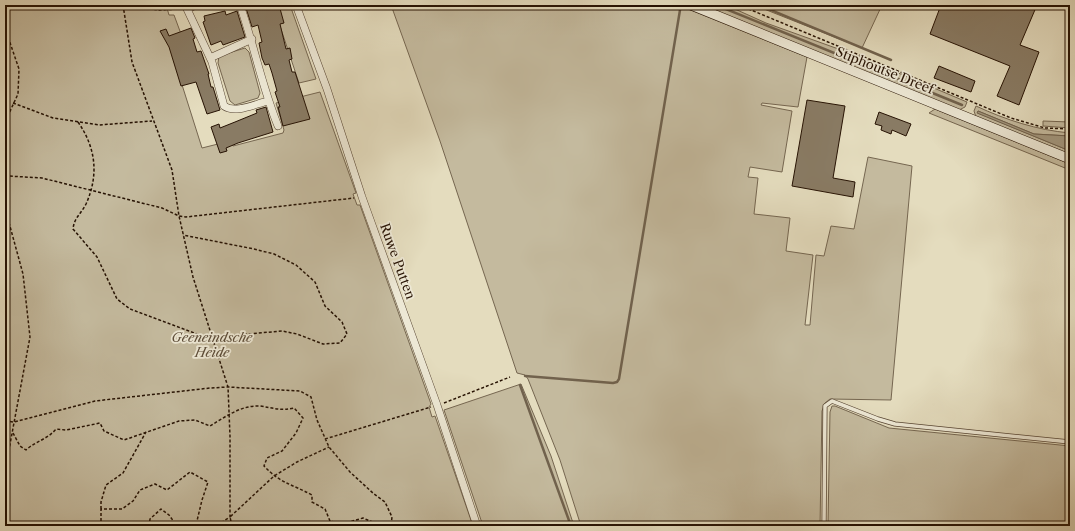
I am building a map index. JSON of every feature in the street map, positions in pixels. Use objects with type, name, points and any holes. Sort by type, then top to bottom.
[{"type":"main road","name":"Stiphoutse Dreef","points":[[691,5],[1070,159]]},
{"type":"street","points":[[196,5],[187,9],[210,58],[224,106],[238,109],[268,101]]},
{"type":"street","points":[[240,5],[252,39],[268,101],[278,126]]},
{"type":"street","name":"Ruwe Putten","points":[[296,5],[327,89],[362,197],[437,405],[477,526]]},
{"type":"street","points":[[210,58],[252,39]]},
{"type":"lane","points":[[824,526],[825,406],[832,401],[895,424],[1070,442]]},
{"type":"path","points":[[187,9],[158,10],[124,5],[132,62],[152,121],[172,170],[179,216],[193,277],[228,387],[230,436],[230,517],[232,526]]},
{"type":"path","name":"Stiphoutse Dreef","points":[[739,5],[1010,118],[1045,128],[1070,129]]},
{"type":"path","points":[[5,28],[19,69],[18,94],[5,122]]},
{"type":"path","points":[[13,103],[53,118],[78,122],[98,124],[152,121]]},
{"type":"path","points":[[78,122],[89,139],[94,158],[92,190],[85,207],[74,220],[72,229],[97,257],[118,299],[130,309],[213,340],[225,336],[282,331],[297,334],[323,344],[340,343],[347,334],[342,322],[325,306],[315,282],[296,264],[274,254],[183,235]]},
{"type":"path","points":[[5,177],[42,178],[162,208],[179,216],[186,217],[362,197]]},
{"type":"path","points":[[5,208],[23,274],[30,338],[5,472]]},
{"type":"path","points":[[325,440],[437,405],[510,378]]},
{"type":"path","points":[[5,421],[14,422],[95,401],[228,387],[300,391],[311,397],[325,440],[329,447],[350,472],[385,502],[392,517],[391,526]]},
{"type":"path","points":[[13,433],[20,446],[26,450],[34,443],[50,436],[56,429],[66,430],[100,423],[104,431],[124,440],[179,421],[195,420],[210,426],[242,408],[258,406],[283,411],[294,408],[303,418],[296,433],[282,451],[267,458],[264,466],[285,484],[298,488],[312,495],[312,502],[325,509],[330,522],[342,524],[363,518],[377,524],[377,526]]},
{"type":"path","points":[[101,526],[101,502],[106,485],[123,473],[146,432]]},
{"type":"path","points":[[216,526],[230,517],[274,476],[297,462],[329,447]]},
{"type":"path","points":[[101,509],[122,509],[133,501],[140,490],[155,484],[167,490],[190,472],[208,482],[196,525],[189,526]]},
{"type":"path","points":[[149,526],[150,519],[161,509],[169,515],[177,526]]},
{"type":"green space","name":"Geeneindsche Heide","points":[[5,5],[192,5],[167,8],[169,15],[174,15],[184,42],[171,50],[202,148],[230,141],[233,146],[283,133],[284,130],[276,103],[320,92],[356,193],[353,194],[357,205],[360,205],[431,404],[429,407],[432,417],[435,416],[473,526],[5,526],[5,232],[7,235],[5,229]]},
{"type":"green space","points":[[263,5],[290,5],[316,79],[299,83],[276,14]]},
{"type":"green space","points":[[391,5],[678,5],[807,57],[798,107],[762,103],[761,105],[792,111],[782,172],[750,167],[748,177],[758,178],[754,214],[790,218],[786,251],[813,255],[805,325],[810,325],[816,255],[824,256],[831,226],[854,229],[868,157],[912,166],[891,400],[830,399],[825,403],[822,411],[820,526],[581,526],[560,460],[528,379],[525,375],[517,373],[440,141]]},
{"type":"green space","points":[[699,5],[726,5],[766,23],[858,56],[967,102],[965,107],[959,110]]},
{"type":"green space","points":[[754,5],[882,5],[862,48]]},
{"type":"green space","points":[[245,48],[249,52],[260,93],[258,98],[235,105],[230,101],[218,63],[219,56]]},
{"type":"green space","points":[[976,106],[1022,124],[1058,132],[1070,133],[1070,136],[1034,134],[978,111],[978,113],[1070,151],[1070,155],[976,117],[974,111]]},
{"type":"green space","points":[[935,109],[1070,164],[1070,170],[929,113]]},
{"type":"green space","points":[[1043,121],[1070,122],[1070,128],[1043,126]]},
{"type":"green space","points":[[521,384],[551,456],[574,526],[483,526],[444,410]]},
{"type":"green space","points":[[832,406],[889,428],[1070,446],[1070,526],[828,526],[830,412]]},
{"type":"shaded area","points":[[978,111],[1034,134],[1070,136],[1070,151],[977,113]]},
{"type":"building","points":[[269,5],[270,8],[279,5],[284,23],[280,24],[286,49],[290,48],[292,59],[289,60],[292,72],[295,72],[310,119],[283,126],[278,107],[280,107],[275,92],[277,91],[272,73],[269,64],[265,65],[262,58],[259,43],[262,42],[258,25],[252,27],[246,8]]},
{"type":"building","points":[[941,5],[1037,5],[1020,45],[1039,52],[1019,105],[997,96],[1010,66],[930,34]]},
{"type":"building","points":[[225,11],[226,15],[237,11],[245,37],[223,45],[221,41],[211,45],[203,22],[205,21],[204,16]]},
{"type":"building","points":[[191,28],[195,38],[193,39],[197,52],[201,51],[209,74],[211,87],[213,87],[220,110],[207,114],[196,82],[181,86],[169,47],[160,31],[166,29],[169,36]]},
{"type":"building","points":[[939,66],[975,81],[971,92],[934,78]]},
{"type":"building","points":[[807,100],[845,106],[833,178],[855,182],[853,197],[792,186]]},
{"type":"building","points":[[266,107],[273,132],[238,143],[226,148],[227,151],[220,153],[211,127],[219,124],[220,128],[257,113],[256,110]]},
{"type":"building","points":[[879,112],[911,124],[906,136],[892,130],[891,134],[881,130],[882,126],[875,124]]},
{"type":"waterway","points":[[716,5],[962,105]]},
{"type":"waterway","points":[[759,5],[891,60]]},
{"type":"waterway","points":[[525,376],[613,383],[617,382],[619,379],[680,10]]},
{"type":"waterway","points":[[520,385],[571,526]]}]
